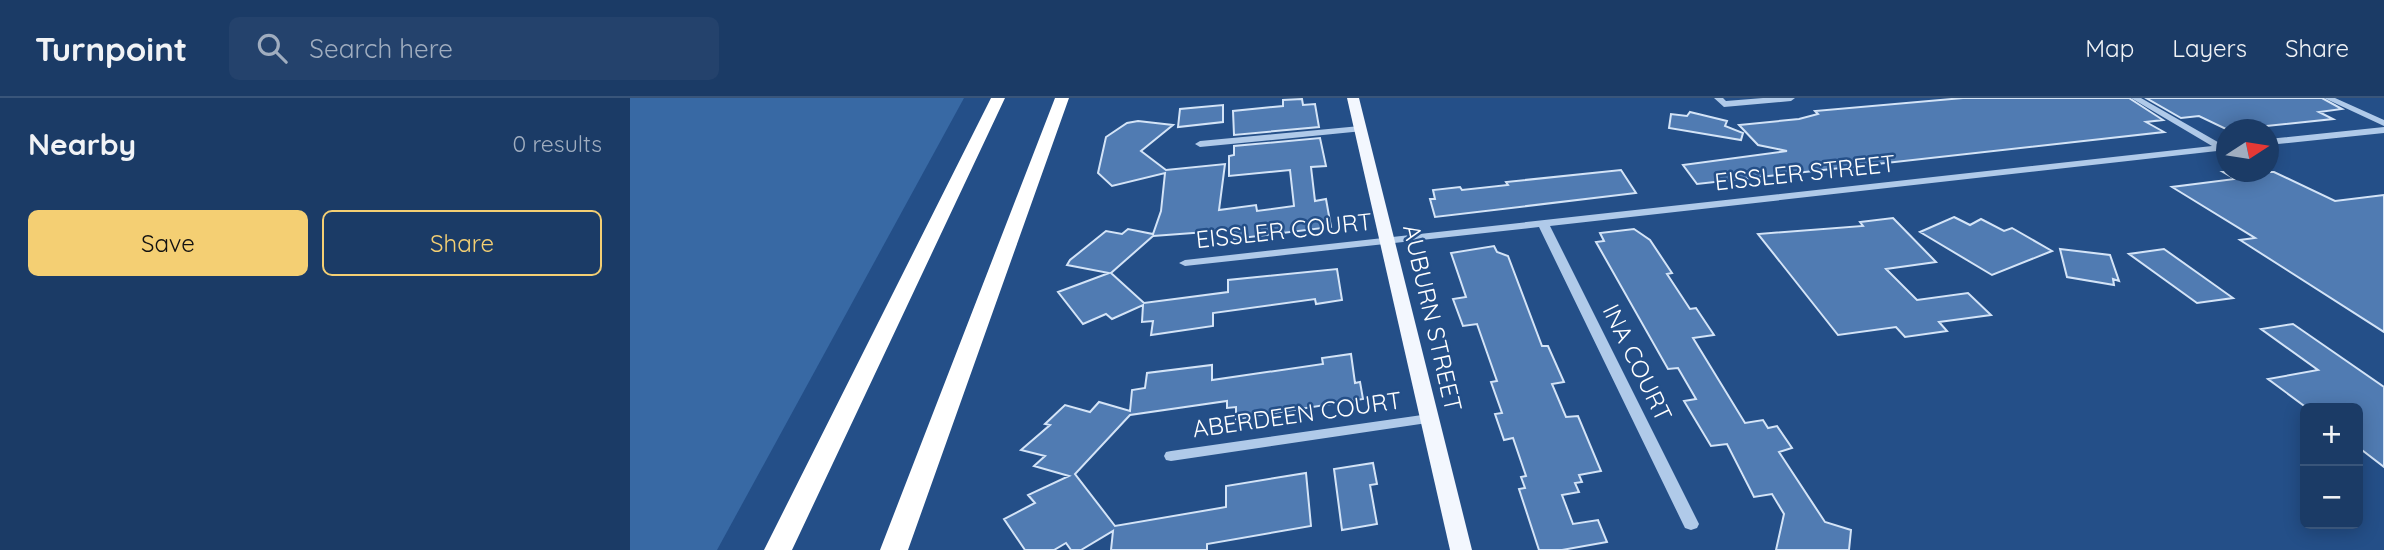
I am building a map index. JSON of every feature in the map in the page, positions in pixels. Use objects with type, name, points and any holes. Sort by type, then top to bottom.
[{"type":"highway","points":[[778,550],[998,98]]},
{"type":"highway","points":[[896,550],[1062,98]]},
{"type":"main road","name":"AUBURN STREET","points":[[1353,98],[1461,550]]},
{"type":"street","points":[[1718,98],[1724,104],[1791,98]]},
{"type":"street","points":[[2134,98],[2216,142]]},
{"type":"street","points":[[2328,98],[2384,123]]},
{"type":"street","points":[[1200,144],[1360,129]]},
{"type":"street","points":[[2279,141],[2384,130]]},
{"type":"street","name":"EISSLER STREET","points":[[1387,240],[2216,148]]},
{"type":"street","name":"INA COURT","points":[[1543,223],[1691,524]]},
{"type":"street","name":"EISSLER COURT","points":[[1185,262],[1387,240]]},
{"type":"street","name":"ABERDEEN COURT","points":[[1171,456],[1429,419]]},
{"type":"shaded area","points":[[630,98],[964,98],[717,550],[630,550]]},
{"type":"building","points":[[1963,98],[2129,98],[2163,120],[2146,122],[2164,132],[1697,184],[1683,165],[1787,151],[1758,145],[1739,125],[1799,119],[1818,114],[1815,111]]},
{"type":"building","points":[[2146,98],[2322,98],[2342,109],[2319,112],[2333,119],[2279,125],[2279,119],[2216,119],[2216,124],[2199,116],[2181,118]]},
{"type":"building","points":[[1302,99],[1303,105],[1315,104],[1319,127],[1234,135],[1233,111],[1283,106],[1283,100]]},
{"type":"building","points":[[1223,105],[1223,122],[1178,127],[1180,109]]},
{"type":"building","points":[[1690,112],[1727,121],[1725,126],[1743,133],[1741,140],[1669,128],[1671,114],[1687,116]]},
{"type":"building","points":[[1138,121],[1173,125],[1141,151],[1166,170],[1225,164],[1219,210],[1256,205],[1257,211],[1294,206],[1290,170],[1229,176],[1229,156],[1234,155],[1234,146],[1320,138],[1326,166],[1311,167],[1315,201],[1326,199],[1331,227],[1234,239],[1233,230],[1153,236],[1111,273],[1144,303],[1228,292],[1228,280],[1337,269],[1342,300],[1316,304],[1315,299],[1213,313],[1213,326],[1151,335],[1153,321],[1142,322],[1143,305],[1112,319],[1106,314],[1083,324],[1058,292],[1109,273],[1067,265],[1070,260],[1106,231],[1122,234],[1128,229],[1153,234],[1161,211],[1165,173],[1112,186],[1098,173],[1106,137],[1127,123]]},
{"type":"building","points":[[1621,170],[1636,193],[1435,217],[1430,199],[1435,199],[1433,190],[1460,187],[1462,190],[1508,185],[1506,182]]},
{"type":"building","points":[[2279,174],[2335,201],[2384,195],[2384,332],[2240,240],[2255,238],[2172,187],[2216,181],[2279,182]]},
{"type":"building","points":[[1954,217],[1970,225],[1981,219],[2004,231],[2012,228],[2052,251],[1992,275],[1920,232]]},
{"type":"building","points":[[1893,218],[1936,262],[1886,269],[1917,300],[1968,293],[1991,315],[1939,322],[1947,331],[1905,337],[1896,327],[1838,335],[1758,234],[1863,226],[1860,222]]},
{"type":"building","points":[[1634,229],[1650,240],[1672,273],[1667,274],[1690,309],[1696,308],[1714,335],[1693,338],[1745,423],[1763,420],[1768,428],[1777,426],[1792,448],[1779,452],[1825,522],[1851,530],[1849,550],[1776,550],[1784,514],[1772,494],[1754,497],[1727,444],[1711,446],[1684,401],[1696,399],[1678,368],[1668,369],[1596,242],[1604,241],[1600,233]]},
{"type":"building","points":[[1494,246],[1497,252],[1508,256],[1542,346],[1548,346],[1564,382],[1552,384],[1566,417],[1578,416],[1601,471],[1579,475],[1582,482],[1575,483],[1579,492],[1562,495],[1573,524],[1598,520],[1607,542],[1562,550],[1539,550],[1519,489],[1525,488],[1521,477],[1526,476],[1513,438],[1504,440],[1495,414],[1502,413],[1491,382],[1497,381],[1477,324],[1463,326],[1453,299],[1466,297],[1451,253]]},
{"type":"building","points":[[2060,249],[2110,255],[2119,281],[2113,279],[2114,285],[2067,277]]},
{"type":"building","points":[[2164,249],[2233,298],[2197,303],[2129,254]]},
{"type":"building","points":[[2293,324],[2384,387],[2384,467],[2363,451],[2363,403],[2300,403],[2268,379],[2318,370],[2261,329]]},
{"type":"building","points":[[1351,354],[1355,383],[1360,382],[1363,399],[1236,419],[1236,407],[1227,408],[1227,401],[1130,415],[1075,474],[1115,526],[1226,507],[1226,486],[1306,473],[1311,526],[1207,544],[1207,550],[1111,550],[1113,531],[1081,550],[1071,550],[1066,543],[1054,550],[1025,550],[1004,519],[1035,503],[1028,495],[1069,476],[1034,466],[1045,456],[1021,450],[1050,425],[1045,424],[1065,405],[1090,412],[1099,402],[1130,411],[1132,390],[1145,388],[1147,373],[1212,365],[1212,380],[1323,364],[1322,358]]},
{"type":"building","points":[[1373,463],[1377,484],[1370,485],[1377,524],[1342,530],[1334,469]]}]
